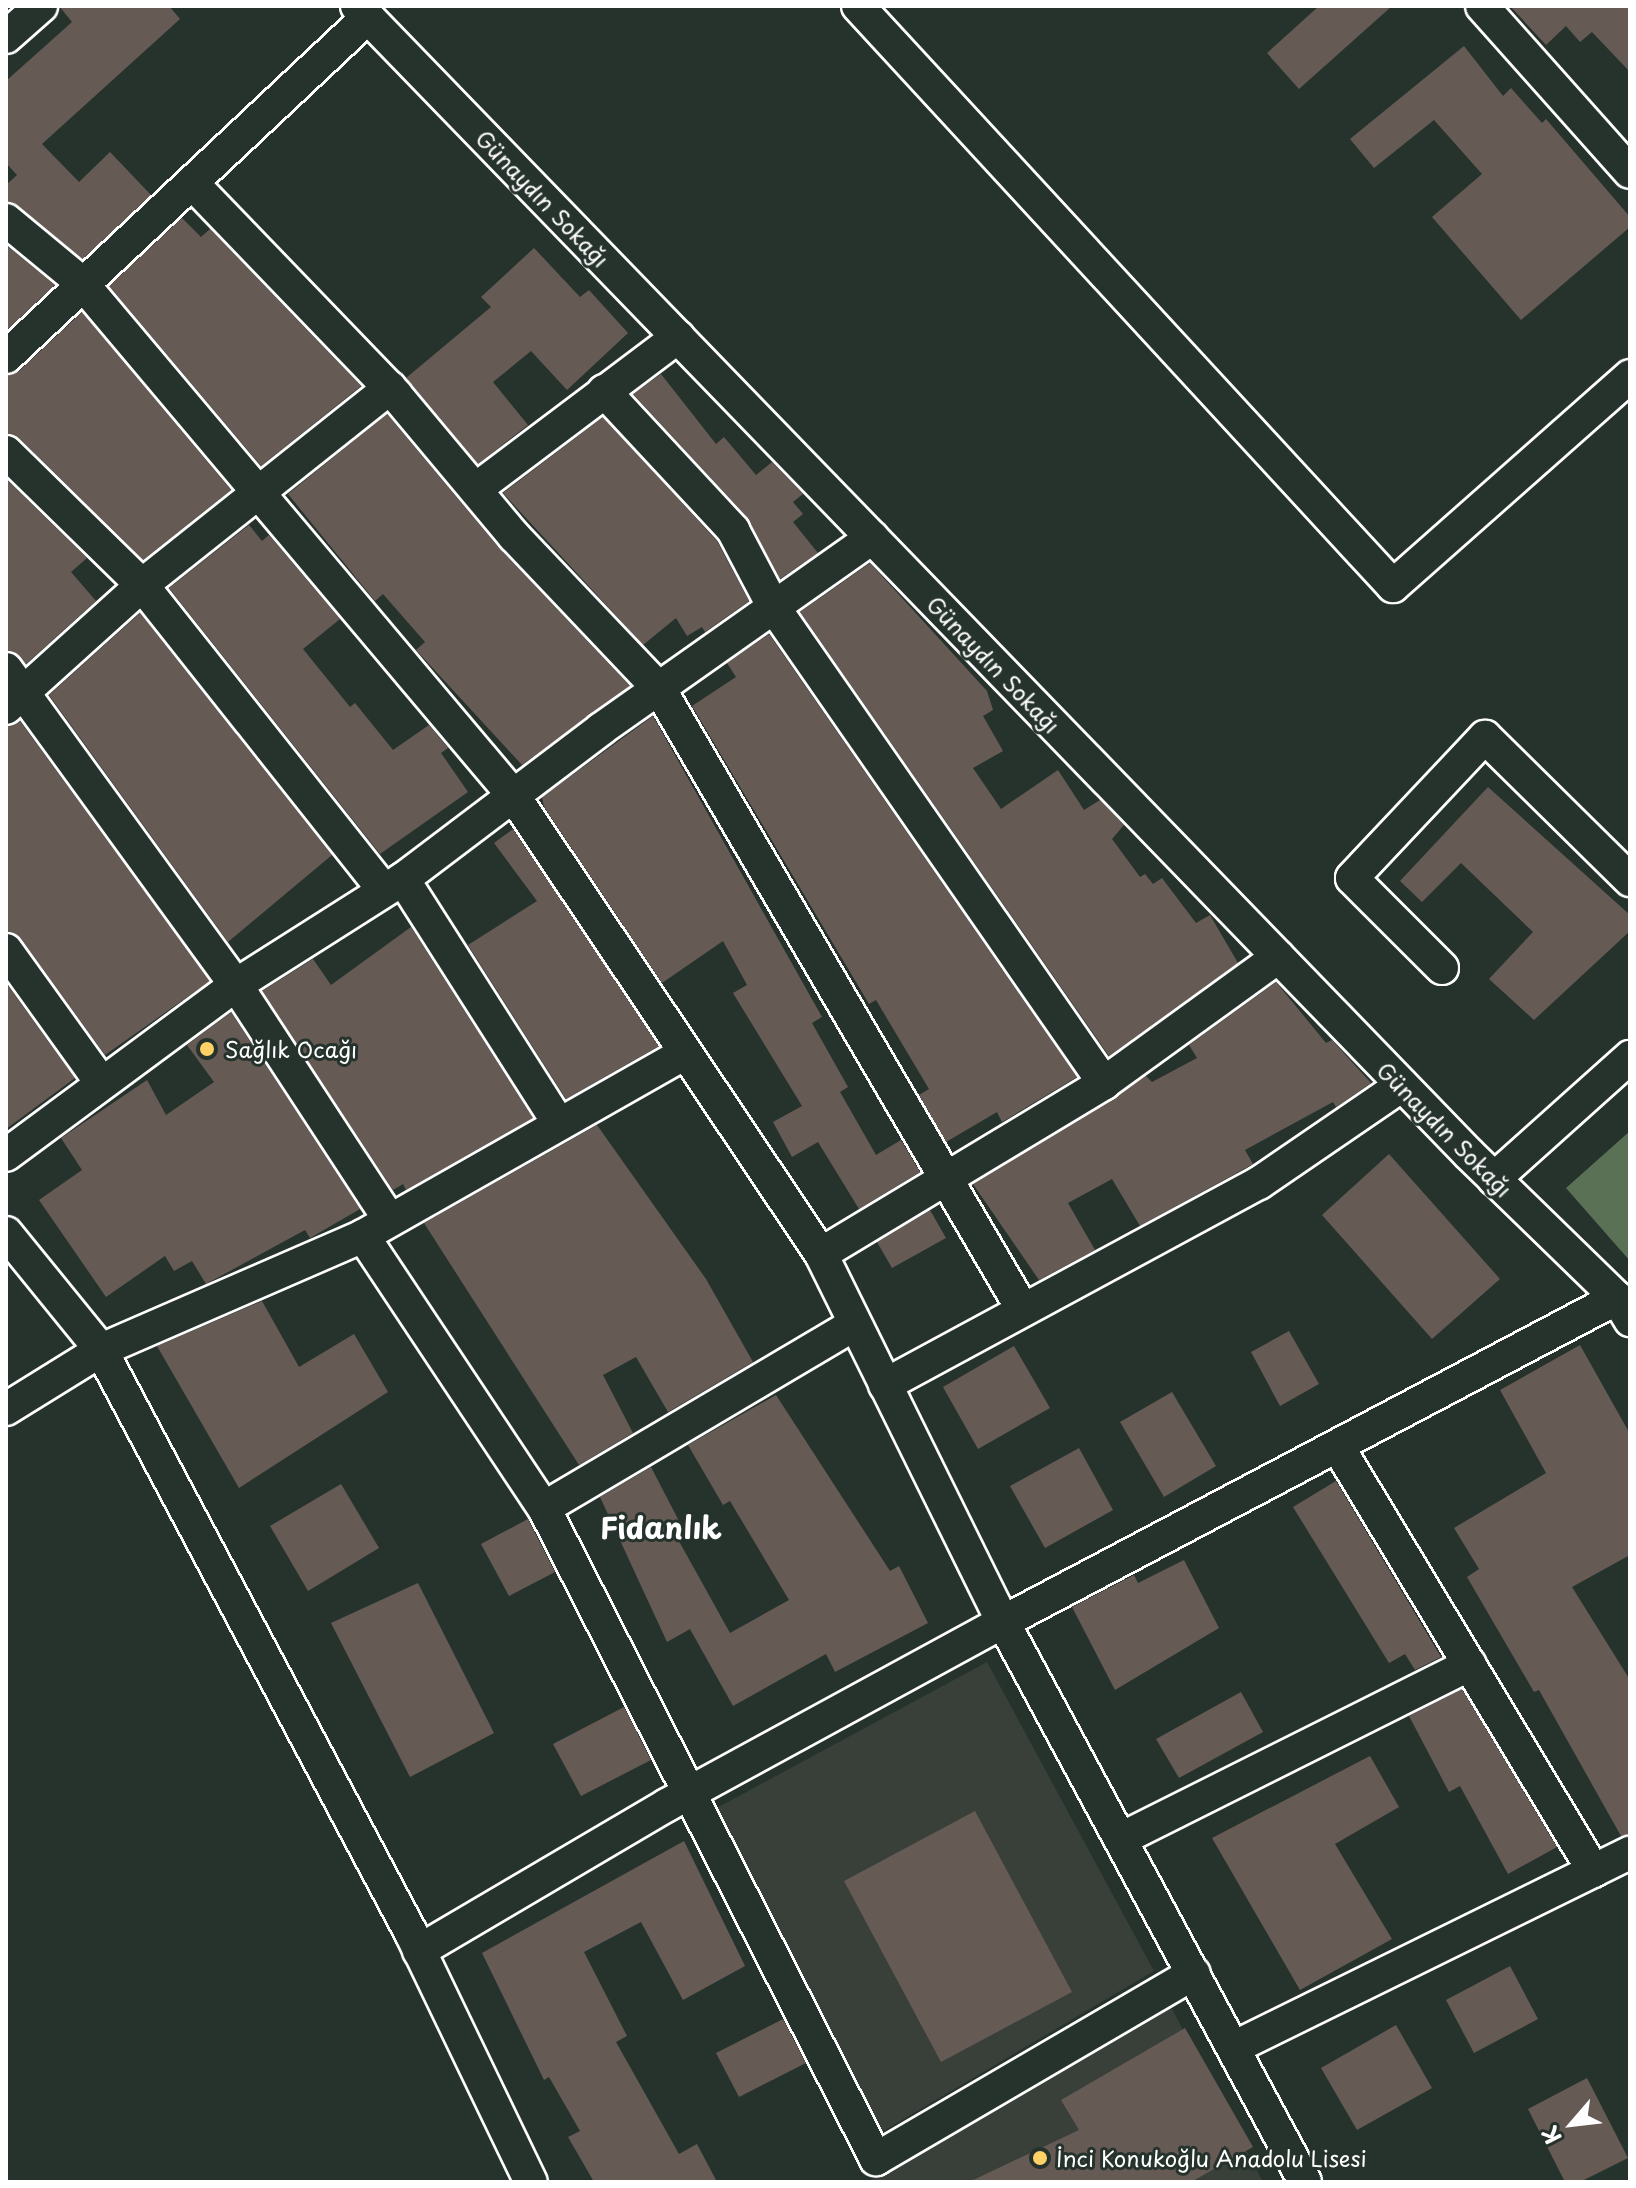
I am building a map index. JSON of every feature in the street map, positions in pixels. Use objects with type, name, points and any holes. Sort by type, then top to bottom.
[{"type":"street","points":[[6,37],[41,6]]},
{"type":"street","points":[[858,6],[1393,586],[1630,376]]},
{"type":"street","points":[[1482,6],[1630,172]]},
{"type":"street","points":[[6,357],[81,282],[194,185],[362,11]]},
{"type":"street","name":"Günaydın Sokağı","points":[[362,11],[1402,1085],[1624,1309]]},
{"type":"street","points":[[194,185],[390,388],[476,489],[660,690],[1023,1310]]},
{"type":"street","points":[[6,220],[81,282],[513,795],[821,1254],[1003,1622],[1237,2046],[1305,2182]]},
{"type":"street","points":[[476,489],[678,337]]},
{"type":"street","points":[[390,388],[263,495],[142,585],[12,690],[236,985],[376,1228],[544,1508],[693,1791],[876,2159],[1194,1973]]},
{"type":"street","points":[[604,391],[733,530],[773,606],[1104,1083]]},
{"type":"street","points":[[6,452],[142,585],[394,884],[558,1122]]},
{"type":"street","points":[[6,1155],[236,985],[394,884],[773,606],[872,538]]},
{"type":"street","points":[[1442,968],[1352,878],[1485,737],[1630,880]]},
{"type":"street","points":[[6,950],[101,1082]]},
{"type":"street","points":[[821,1254],[1104,1083],[1278,957]]},
{"type":"street","points":[[6,1409],[101,1350],[376,1228],[558,1122],[685,1053]]},
{"type":"street","points":[[1494,1179],[1630,1057]]},
{"type":"street","points":[[885,1385],[1259,1183],[1402,1085]]},
{"type":"street","points":[[6,1233],[101,1350],[419,1951],[531,2182]]},
{"type":"street","points":[[419,1951],[693,1791],[1003,1622],[1338,1447],[1624,1309]]},
{"type":"street","points":[[544,1508],[855,1324]]},
{"type":"street","points":[[1338,1447],[1594,1871]]},
{"type":"street","points":[[1121,1839],[1470,1664]]},
{"type":"street","points":[[1237,2046],[1630,1853]]},
{"type":"shaded area","points":[[987,1662],[1154,1971],[880,2133],[713,1810]]},
{"type":"shaded area","points":[[1171,2007],[1263,2182],[871,2180]]},
{"type":"green space","points":[[1630,1131],[1630,1261],[1566,1188]]},
{"type":"building","points":[[59,6],[169,6],[180,19],[42,144],[79,182],[110,152],[151,195],[83,259],[6,201],[6,185],[17,175],[6,163],[6,81],[72,22]]},
{"type":"building","points":[[1319,6],[1392,6],[1299,89],[1267,53]]},
{"type":"building","points":[[1510,6],[1630,6],[1630,72],[1592,32],[1580,42],[1566,26],[1546,45]]},
{"type":"building","points":[[1464,46],[1503,96],[1511,88],[1542,123],[1546,119],[1630,217],[1630,227],[1521,320],[1432,217],[1482,174],[1434,120],[1374,168],[1350,139]]},
{"type":"building","points":[[182,218],[201,237],[210,229],[361,386],[261,466],[109,286]]},
{"type":"building","points":[[6,245],[55,285],[6,331]]},
{"type":"building","points":[[534,248],[580,297],[589,290],[628,333],[567,390],[531,351],[493,382],[528,425],[478,464],[406,378],[491,307],[481,297]]},
{"type":"building","points":[[82,312],[231,490],[143,560],[19,438],[6,434],[6,375],[19,371]]},
{"type":"building","points":[[661,374],[716,444],[724,437],[756,475],[772,462],[803,494],[793,502],[803,514],[793,522],[818,553],[780,579],[747,517],[633,394]]},
{"type":"building","points":[[387,414],[499,548],[630,686],[522,765],[416,650],[425,642],[383,594],[375,601],[288,494]]},
{"type":"building","points":[[603,417],[717,541],[749,601],[705,632],[702,627],[687,636],[676,618],[643,645],[503,493]]},
{"type":"building","points":[[6,479],[87,558],[71,572],[96,601],[26,664],[6,650]]},
{"type":"building","points":[[249,525],[262,541],[269,535],[340,619],[303,649],[350,707],[355,703],[393,750],[429,725],[448,748],[441,753],[468,792],[380,854],[169,588]]},
{"type":"building","points":[[870,563],[987,691],[993,710],[983,716],[1003,751],[973,768],[1001,809],[1058,770],[1084,810],[1100,800],[1124,825],[1112,839],[1140,877],[1145,874],[1153,884],[1162,878],[1196,923],[1210,915],[1238,963],[1109,1056],[800,612]]},
{"type":"building","points":[[140,613],[332,855],[228,942],[49,695]]},
{"type":"building","points":[[769,634],[1077,1077],[1002,1122],[997,1112],[946,1142],[919,1095],[929,1089],[876,1000],[869,1004],[692,706],[736,677],[727,663]]},
{"type":"building","points":[[653,716],[822,1017],[812,1023],[848,1087],[840,1092],[876,1155],[901,1140],[920,1172],[859,1209],[818,1142],[792,1157],[773,1122],[802,1106],[733,993],[747,985],[723,941],[662,983],[544,807],[542,797]]},
{"type":"building","points":[[20,721],[210,981],[105,1055],[21,939],[6,931],[6,726]]},
{"type":"building","points":[[1488,787],[1630,915],[1630,931],[1534,1020],[1489,979],[1533,932],[1461,863],[1422,902],[1400,881]]},
{"type":"building","points":[[513,829],[659,1046],[566,1099],[468,945],[537,901],[494,843]]},
{"type":"building","points":[[411,927],[533,1118],[406,1190],[403,1184],[393,1190],[262,991],[313,959],[331,985]]},
{"type":"building","points":[[1276,982],[1326,1043],[1332,1040],[1371,1083],[1336,1107],[1333,1102],[1245,1150],[1253,1164],[1140,1226],[1112,1179],[1068,1203],[1095,1250],[1039,1280],[973,1184],[1146,1076],[1152,1082],[1197,1058],[1189,1045]]},
{"type":"building","points":[[6,983],[75,1078],[6,1129]]},
{"type":"building","points":[[231,1012],[360,1209],[310,1238],[305,1230],[206,1284],[192,1261],[174,1271],[165,1256],[106,1297],[39,1200],[82,1170],[61,1138],[147,1080],[166,1115],[214,1082],[187,1045]]},
{"type":"building","points":[[597,1125],[706,1279],[753,1362],[668,1412],[636,1357],[603,1375],[633,1433],[579,1465],[424,1223]]},
{"type":"building","points":[[1389,1154],[1500,1279],[1432,1339],[1322,1215]]},
{"type":"building","points":[[930,1210],[946,1238],[892,1268],[877,1242]]},
{"type":"building","points":[[262,1301],[299,1367],[354,1334],[388,1392],[239,1488],[157,1346]]},
{"type":"building","points":[[1289,1331],[1319,1384],[1280,1406],[1251,1352]]},
{"type":"building","points":[[1580,1345],[1630,1434],[1630,1555],[1572,1587],[1630,1680],[1630,1834],[1621,1836],[1539,1690],[1534,1692],[1467,1577],[1479,1569],[1454,1528],[1546,1473],[1500,1390]]},
{"type":"building","points":[[1014,1346],[1050,1408],[978,1449],[943,1387]]},
{"type":"building","points":[[1172,1392],[1216,1466],[1164,1497],[1120,1422]]},
{"type":"building","points":[[776,1395],[890,1571],[899,1566],[928,1623],[835,1672],[826,1654],[733,1706],[690,1629],[667,1642],[600,1497],[651,1467],[679,1521],[670,1525],[730,1633],[789,1600],[730,1501],[723,1505],[688,1445]]},
{"type":"building","points":[[1079,1448],[1113,1510],[1045,1548],[1010,1486]]},
{"type":"building","points":[[1336,1481],[1441,1657],[1415,1670],[1405,1654],[1389,1663],[1293,1507]]},
{"type":"building","points":[[341,1484],[379,1548],[308,1591],[270,1526]]},
{"type":"building","points":[[528,1519],[555,1572],[509,1596],[481,1544]]},
{"type":"building","points":[[1184,1560],[1219,1628],[1115,1690],[1072,1607],[1134,1575],[1138,1583]]},
{"type":"building","points":[[418,1583],[494,1733],[410,1777],[331,1623]]},
{"type":"building","points":[[1462,1689],[1557,1847],[1508,1874],[1460,1786],[1449,1792],[1409,1716]]},
{"type":"building","points":[[1241,1692],[1263,1732],[1179,1778],[1156,1739]]},
{"type":"building","points":[[624,1707],[651,1760],[581,1796],[553,1744]]},
{"type":"building","points":[[1370,1756],[1399,1807],[1335,1844],[1392,1939],[1300,1990],[1212,1838]]},
{"type":"building","points":[[975,1811],[1072,1992],[941,2062],[844,1881]]},
{"type":"building","points":[[684,1841],[745,1966],[683,2000],[641,1922],[584,1952],[627,2036],[616,2042],[679,2154],[697,2144],[717,2182],[594,2182],[568,2137],[580,2131],[549,2077],[544,2080],[482,1953]]},
{"type":"building","points":[[1510,1966],[1538,2019],[1474,2053],[1446,2000]]},
{"type":"building","points":[[783,2019],[806,2063],[739,2097],[716,2053]]},
{"type":"building","points":[[1396,2025],[1432,2088],[1357,2130],[1321,2068]]},
{"type":"building","points":[[1185,2028],[1253,2147],[1191,2182],[969,2182],[1079,2130],[1061,2100]]},
{"type":"building","points":[[1587,2078],[1628,2158],[1580,2182],[1565,2182],[1528,2109]]},
{"type":"place","name":"Sağlık Ocağı","points":[[207,1049]]},
{"type":"place","name":"İnci Konukoğlu Anadolu Lisesi","points":[[1040,2158]]},
{"type":"district","name":"Fidanlık","points":[[661,1527]]}]
